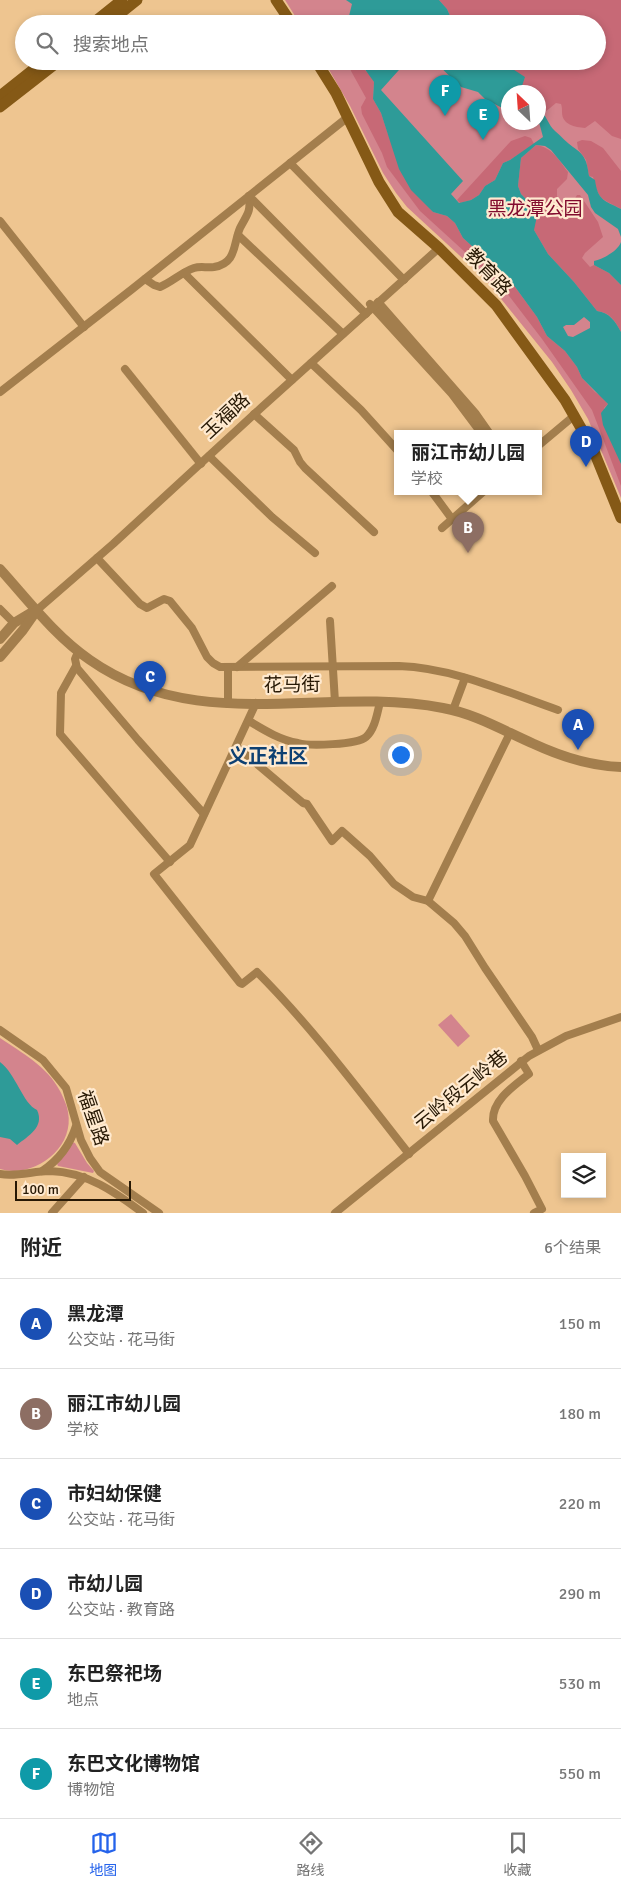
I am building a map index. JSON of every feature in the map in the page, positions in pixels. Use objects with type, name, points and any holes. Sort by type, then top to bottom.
[{"type":"main road","points":[[103,15],[122,0]]},
{"type":"main road","points":[[118,15],[137,0]]},
{"type":"main road","points":[[276,0],[286,15]]},
{"type":"main road","points":[[0,96],[33,70]]},
{"type":"main road","points":[[0,107],[47,70]]},
{"type":"main road","name":"教育路","points":[[322,70],[336,93],[391,203],[408,222],[439,248],[483,291],[511,323],[555,385],[575,415],[593,449],[621,518]]},
{"type":"street","points":[[0,392],[348,117]]},
{"type":"street","points":[[290,163],[404,280]]},
{"type":"street","points":[[145,279],[160,287],[195,268],[214,267],[228,261],[235,250],[238,235],[251,208],[249,196]]},
{"type":"street","points":[[249,196],[366,314]]},
{"type":"street","points":[[0,221],[84,327]]},
{"type":"street","points":[[238,235],[343,334]]},
{"type":"street","name":"玉福路","points":[[0,640],[14,623],[37,610],[97,558],[366,314],[374,303],[404,280],[439,248]]},
{"type":"street","points":[[184,273],[292,380]]},
{"type":"street","points":[[374,303],[452,394],[479,430]]},
{"type":"street","points":[[374,303],[476,414],[487,430]]},
{"type":"street","points":[[311,363],[361,410],[394,447]]},
{"type":"street","points":[[126,369],[201,464]]},
{"type":"street","points":[[254,414],[294,450],[305,468],[374,532]]},
{"type":"street","points":[[542,443],[575,415]]},
{"type":"street","points":[[209,456],[272,517],[315,553]]},
{"type":"street","points":[[434,495],[452,519]]},
{"type":"street","points":[[442,528],[480,495]]},
{"type":"street","points":[[97,558],[140,604],[147,608],[164,599],[170,601],[192,628],[209,660],[216,665],[233,667],[412,667],[437,670],[558,710]]},
{"type":"street","name":"花马街","points":[[0,569],[78,652],[107,671],[150,690],[186,700],[228,704],[335,702],[418,704],[468,714],[535,745],[570,757],[606,766],[621,767]]},
{"type":"street","points":[[228,704],[233,667],[332,586]]},
{"type":"street","points":[[0,609],[14,623]]},
{"type":"street","name":"玉福路","points":[[0,657],[37,610]]},
{"type":"street","points":[[330,622],[335,702]]},
{"type":"street","points":[[78,652],[75,659],[76,666],[138,740],[204,814]]},
{"type":"street","points":[[76,666],[61,692],[60,734],[170,862]]},
{"type":"street","points":[[453,710],[465,678]]},
{"type":"street","points":[[249,721],[273,734],[299,744],[353,743],[365,738],[372,730],[380,702]]},
{"type":"street","points":[[256,703],[190,845],[154,874],[240,983],[242,984],[257,972],[298,1016],[409,1154]]},
{"type":"street","points":[[428,901],[510,733]]},
{"type":"street","points":[[237,747],[303,803],[307,804],[332,841],[342,831],[370,856],[394,884],[413,897],[428,901],[454,923],[465,936],[532,1037],[538,1050]]},
{"type":"street","name":"云岭段云岭巷","points":[[336,1213],[521,1061],[566,1036],[621,1017]]},
{"type":"street","name":"福星路","points":[[0,1030],[43,1060],[66,1088],[76,1126],[85,1149],[100,1172],[159,1213]]},
{"type":"street","points":[[521,1061],[529,1074],[513,1086],[497,1103],[492,1121],[526,1176],[542,1209],[534,1213]]},
{"type":"street","points":[[40,1172],[53,1163],[65,1150],[76,1126]]},
{"type":"street","points":[[0,1174],[59,1172],[84,1177],[108,1188],[143,1213]]},
{"type":"street","points":[[52,1213],[84,1177]]},
{"type":"green space","name":"黑龙潭公园","points":[[285,0],[621,0],[621,498],[588,419],[552,362],[485,279],[407,207],[383,173],[350,106],[329,70],[606,70],[606,15],[294,15]]},
{"type":"green space","points":[[439,0],[621,0],[621,139],[612,136],[595,121],[585,128],[567,123],[564,120],[561,104],[556,103],[546,111],[546,85],[520,85],[512,70],[606,70],[606,15],[450,15]]},
{"type":"green space","points":[[365,70],[371,76],[374,82],[373,99],[381,113],[388,134],[424,201],[433,212],[447,216],[455,223],[463,238],[510,280],[537,317],[547,336],[565,351],[577,367],[582,378],[608,404],[604,408],[621,464],[621,486],[592,410],[542,339],[500,284],[420,211],[387,167],[362,114],[361,107],[366,98],[351,71]]},
{"type":"green space","points":[[525,136],[531,138],[534,144],[503,163],[495,180],[485,186],[479,195],[471,200],[460,203],[457,200],[511,141]]},
{"type":"green space","points":[[582,140],[591,141],[603,148],[621,171],[621,209],[599,195],[593,177],[589,176],[586,160],[578,149],[577,142]]},
{"type":"green space","points":[[536,145],[551,151],[568,172],[567,179],[557,189],[560,203],[572,204],[577,195],[580,195],[598,222],[603,237],[582,258],[590,267],[594,265],[609,273],[621,285],[621,332],[609,316],[597,311],[548,254],[534,230],[529,202],[521,194],[518,186],[521,158]]},
{"type":"green space","points":[[451,1014],[470,1036],[458,1047],[438,1025]]},
{"type":"green space","points":[[0,1038],[48,1074],[60,1091],[67,1109],[68,1125],[65,1138],[58,1149],[49,1158],[26,1170],[0,1169]]},
{"type":"green space","points":[[72,1142],[75,1143],[94,1171],[93,1173],[58,1166],[57,1164]]},
{"type":"water","points":[[346,0],[439,0],[450,15],[349,15],[352,4]]},
{"type":"water","points":[[365,70],[399,70],[381,90],[463,181],[451,194],[459,203],[471,200],[479,195],[485,186],[495,180],[503,163],[543,137],[541,130],[546,130],[546,118],[553,129],[583,156],[589,176],[595,180],[600,196],[621,209],[621,237],[618,229],[595,213],[591,207],[588,195],[551,150],[545,146],[536,145],[521,158],[518,186],[521,194],[529,202],[537,216],[534,230],[548,254],[597,311],[612,318],[621,332],[621,464],[603,425],[601,413],[608,404],[582,378],[577,367],[565,351],[547,336],[537,317],[510,280],[463,238],[455,223],[447,216],[433,212],[411,190],[399,169],[381,113],[373,99],[374,82]],"holes":[[[584,317],[590,322],[590,328],[573,337],[568,336],[563,327],[574,325]]]},
{"type":"water","points":[[443,70],[514,70],[525,77],[522,85],[501,85],[501,107],[485,99],[478,92],[461,87]]},
{"type":"water","points":[[621,242],[621,285],[609,273],[594,265],[594,261],[610,254]]},
{"type":"water","points":[[0,1062],[6,1067],[28,1102],[37,1110],[39,1116],[39,1121],[34,1130],[17,1145],[10,1139],[0,1137]]},
{"type":"place","name":"东巴文化博物馆","points":[[445,116]]},
{"type":"place","name":"东巴祭祀场","points":[[483,140]]},
{"type":"place","name":"市幼儿园","points":[[586,467]]},
{"type":"place","name":"丽江市幼儿园","points":[[468,553]]},
{"type":"place","name":"市妇幼保健","points":[[150,702]]},
{"type":"place","name":"黑龙潭","points":[[578,750]]},
{"type":"district","name":"义正社区","points":[[268,756]]}]
